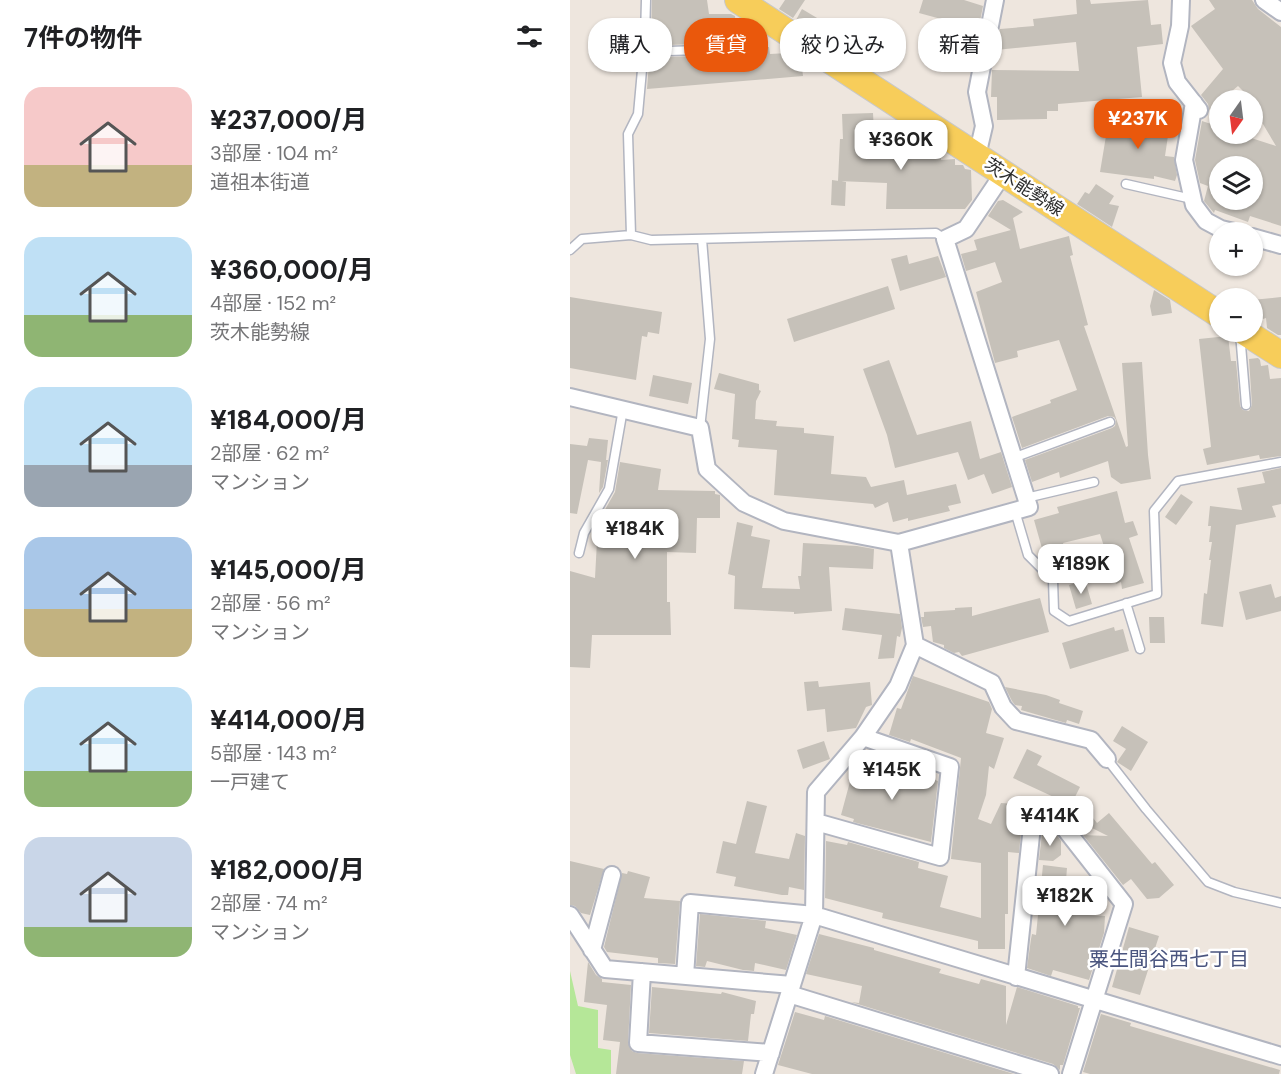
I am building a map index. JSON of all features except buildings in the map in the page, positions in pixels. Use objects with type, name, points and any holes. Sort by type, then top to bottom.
[{"type":"main road","name":"茨木能勢線","points":[[747,6],[1209,308]]},
{"type":"main road","points":[[1261,342],[1281,355]]},
{"type":"street","points":[[976,156],[984,126],[977,92],[995,0]]},
{"type":"street","points":[[1181,0],[1180,26],[1172,63],[1177,82],[1198,109],[1184,160],[1194,205],[1209,223]]},
{"type":"street","points":[[1264,0],[1281,12]]},
{"type":"street","points":[[570,397],[700,428],[708,469],[744,503],[784,521],[899,543],[1021,505],[1013,458],[945,239],[966,229],[1003,174]]},
{"type":"street","points":[[1263,240],[1281,245]]},
{"type":"street","points":[[764,1074],[814,915],[816,792],[863,737],[898,686],[915,645],[899,543]]},
{"type":"street","points":[[915,645],[992,683],[1003,708],[1016,721],[1092,740],[1107,759]]},
{"type":"street","points":[[816,822],[940,857],[950,767],[863,737]]},
{"type":"street","points":[[1016,976],[1032,826],[1044,818],[1062,825],[1124,903],[1071,1074]]},
{"type":"street","points":[[592,950],[612,875]]},
{"type":"street","points":[[685,976],[690,903],[814,915],[1281,1056]]},
{"type":"street","points":[[570,915],[605,969],[685,976],[790,990],[1050,1074]]},
{"type":"street","points":[[642,972],[638,1043],[771,1053]]},
{"type":"lane","points":[[631,235],[628,134],[639,114],[645,37],[645,0]]},
{"type":"lane","points":[[672,51],[730,49],[747,6]]},
{"type":"lane","points":[[1126,184],[1192,199]]},
{"type":"lane","points":[[570,250],[582,239],[631,235],[651,240],[936,233],[945,239]]},
{"type":"lane","points":[[700,428],[710,339],[702,239]]},
{"type":"lane","points":[[1241,342],[1246,405]]},
{"type":"lane","points":[[579,553],[584,533],[609,489],[623,409]]},
{"type":"lane","points":[[1013,458],[1110,422]]},
{"type":"lane","points":[[1094,482],[1021,505],[1028,555],[1053,580],[1054,611],[1069,621],[1158,594],[1154,511],[1178,481],[1281,462]]},
{"type":"lane","points":[[1126,603],[1140,650]]},
{"type":"lane","points":[[1107,759],[1208,882],[1234,892],[1281,903]]},
{"type":"green space","points":[[570,971],[578,1006],[598,1010],[598,1048],[611,1050],[611,1074],[576,1074],[570,1055]]},
{"type":"district","name":"粟生間谷西七丁目","points":[[1169,959]]}]
